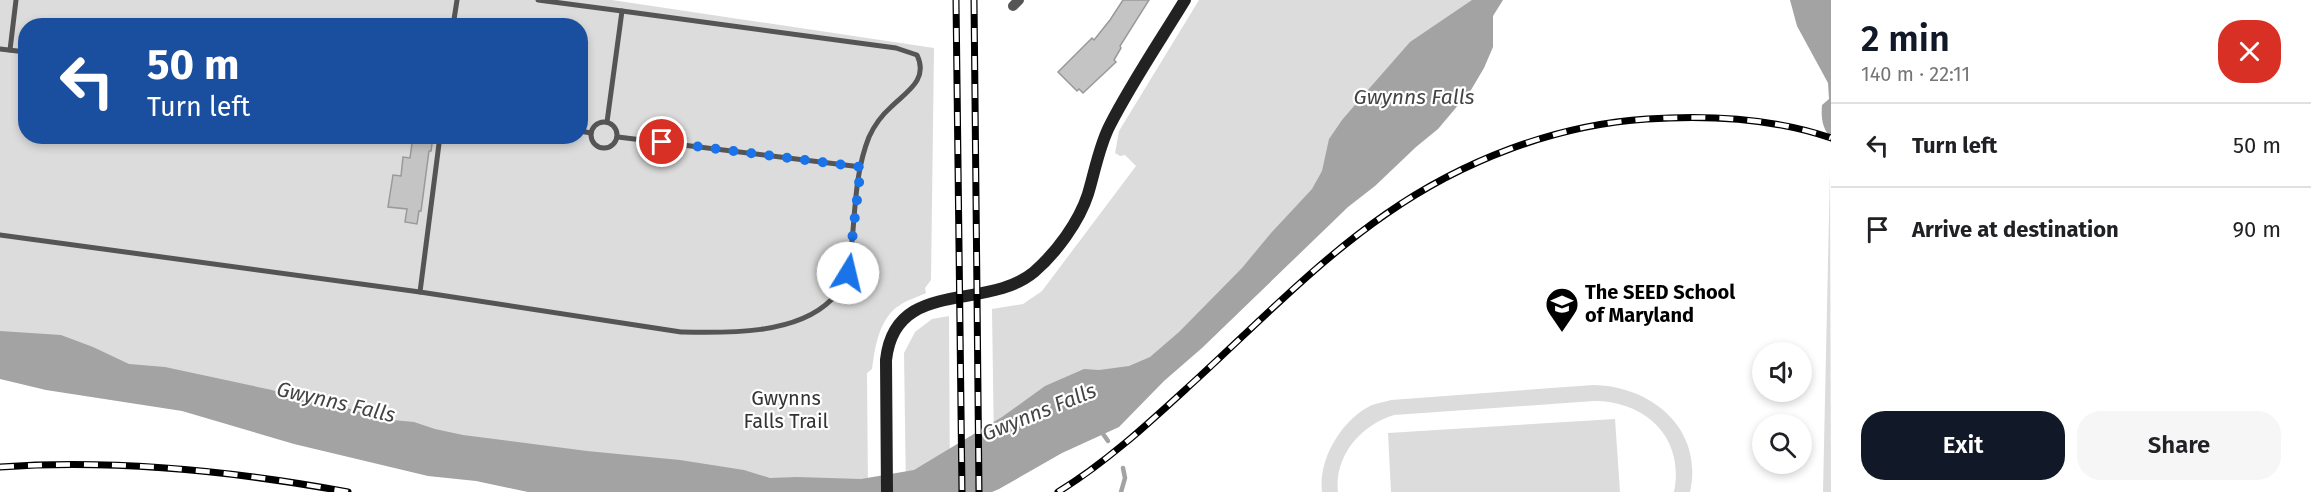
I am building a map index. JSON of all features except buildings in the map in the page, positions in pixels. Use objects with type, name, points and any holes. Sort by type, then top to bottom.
[{"type":"main road","points":[[887,492],[886,360],[887,348],[894,333],[902,321],[915,310],[931,302],[995,291],[1017,284],[1048,257],[1075,221],[1087,197],[1109,126],[1185,0]]},
{"type":"lane","points":[[10,50],[16,0]]},
{"type":"lane","points":[[454,18],[457,0]]},
{"type":"lane","points":[[0,235],[420,292],[681,332],[718,333],[758,329],[796,321],[831,301],[841,288],[848,273],[861,167],[870,137],[878,122],[917,81],[921,63],[917,55],[896,48],[538,0]]},
{"type":"lane","points":[[607,122],[622,11]]},
{"type":"lane","points":[[0,49],[18,51]]},
{"type":"lane","points":[[607,122],[617,130],[618,137],[609,148],[602,149],[596,146],[591,133],[594,127],[607,122]]},
{"type":"lane","points":[[618,137],[861,167]]},
{"type":"lane","points":[[420,292],[439,144]]},
{"type":"green space","name":"Gwynns Falls Trail","points":[[0,0],[612,0],[934,48],[931,280],[925,288],[926,293],[903,303],[887,317],[879,334],[872,369],[867,373],[868,492],[627,492],[0,357]]},
{"type":"green space","points":[[1199,0],[1484,0],[1324,204],[1189,342],[994,449],[992,309],[1023,304],[1042,291],[1136,166],[1125,155],[1120,156],[1115,153],[1119,131]]},
{"type":"green space","points":[[1830,169],[1831,492],[1823,492]]},
{"type":"green space","points":[[949,316],[950,492],[906,492],[904,353],[915,332],[932,319]]},
{"type":"green space","points":[[1593,385],[1615,387],[1635,393],[1669,415],[1681,431],[1689,449],[1692,469],[1690,492],[1674,492],[1676,473],[1673,455],[1667,439],[1658,426],[1630,408],[1594,401],[1394,415],[1371,426],[1352,444],[1340,466],[1338,492],[1322,492],[1324,466],[1334,441],[1351,420],[1372,405],[1391,400]]},
{"type":"green space","points":[[1615,419],[1620,492],[1391,492],[1388,433]]},
{"type":"water","name":"Gwynns Falls","points":[[1472,0],[1503,0],[1493,16],[1493,47],[1471,90],[1438,129],[1375,186],[1348,207],[1202,348],[1164,381],[1119,427],[1062,453],[992,492],[528,492],[476,481],[428,476],[294,444],[182,411],[46,390],[0,379],[0,331],[61,335],[129,364],[165,367],[272,390],[299,399],[344,407],[382,419],[414,422],[463,435],[680,460],[744,470],[770,478],[861,479],[914,470],[1002,417],[1045,386],[1084,369],[1099,370],[1129,366],[1150,357],[1179,332],[1242,268],[1312,189],[1322,171],[1329,139],[1342,120],[1410,42]]},
{"type":"water","points":[[1790,0],[1831,0],[1831,138],[1824,127],[1822,114],[1822,105],[1829,99],[1828,83],[1797,26]]},
{"type":"waterway","points":[[1101,431],[1108,441]]},
{"type":"waterway","points":[[1121,492],[1125,478],[1123,468]]},
{"type":"railway","points":[[956,0],[962,492]]},
{"type":"railway","points":[[974,0],[979,492]]},
{"type":"railway","points":[[1058,492],[1131,438],[1289,293],[1361,232],[1415,195],[1477,162],[1510,149],[1578,129],[1647,119],[1693,117],[1740,119],[1786,126],[1831,138]]},
{"type":"railway","points":[[0,467],[88,465],[175,469],[262,478],[348,492]]},
{"type":"place","name":"The SEED School of Maryland","points":[[1562,333]]},
{"type":"route","points":[[662,142],[861,167],[848,273]]}]
